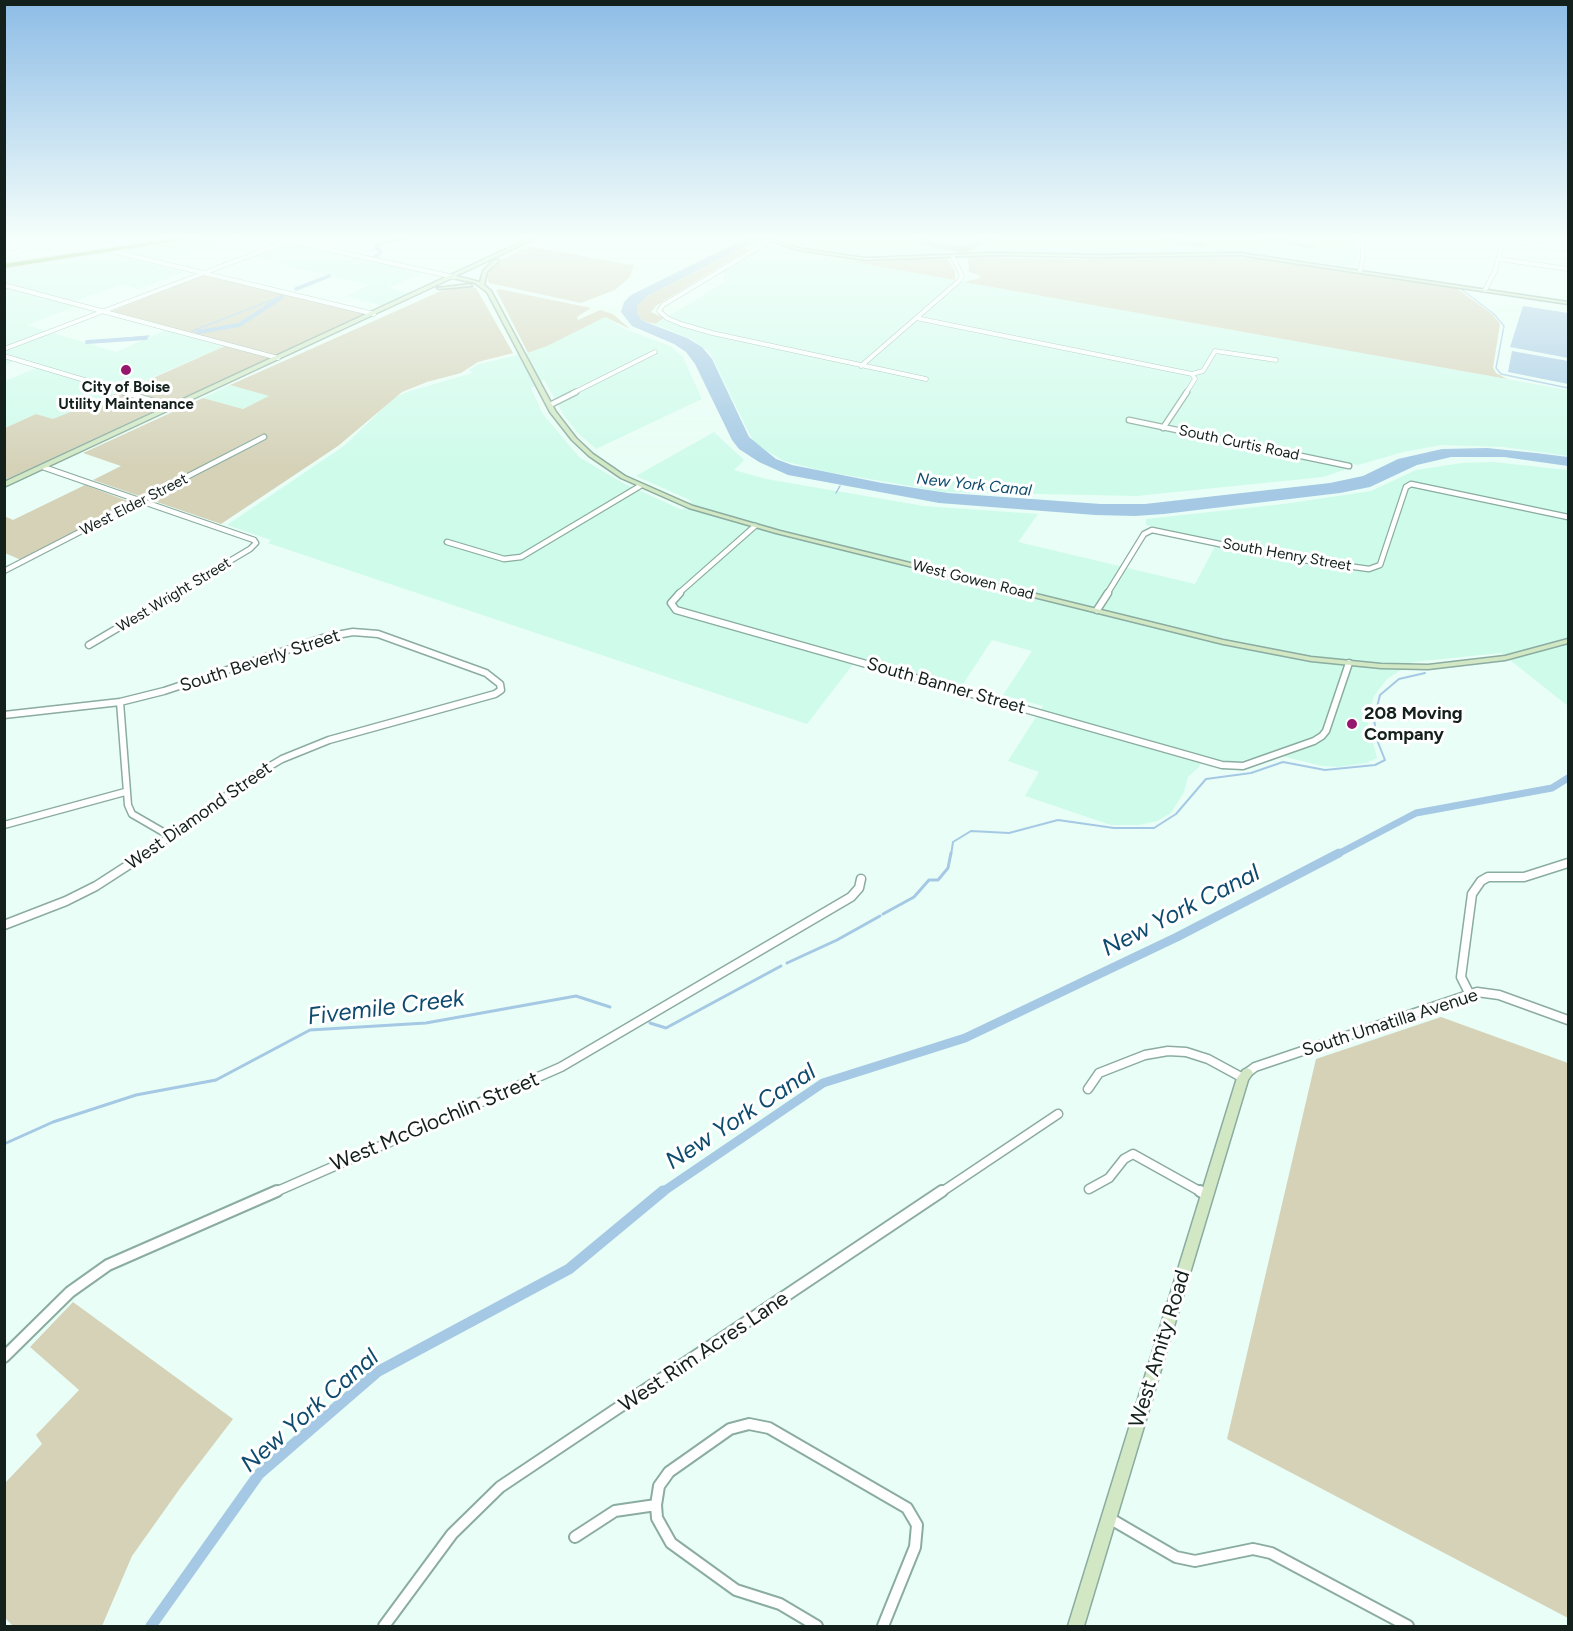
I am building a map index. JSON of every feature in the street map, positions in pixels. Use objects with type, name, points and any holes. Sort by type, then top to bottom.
[{"type":"main road","points":[[4,485],[374,314]]},
{"type":"main road","name":"West Gowen Road","points":[[500,314],[550,405],[574,439],[591,455],[640,486],[691,507],[755,526],[1250,648],[1349,663],[1424,668],[1505,658],[1569,641]]},
{"type":"main road","name":"West Amity Road","points":[[1076,1626],[1245,1075]]},
{"type":"street","points":[[4,349],[96,314]]},
{"type":"street","points":[[116,314],[278,358]]},
{"type":"street","points":[[663,314],[667,318],[712,333],[926,379]]},
{"type":"street","points":[[861,366],[921,314]]},
{"type":"street","points":[[916,318],[1192,374],[1203,371],[1215,351],[1276,360]]},
{"type":"street","points":[[550,405],[655,352]]},
{"type":"street","points":[[4,356],[173,407]]},
{"type":"street","points":[[1163,428],[1195,379],[1192,374]]},
{"type":"street","name":"South Curtis Road","points":[[1129,420],[1349,466]]},
{"type":"street","name":"West Elder Street","points":[[4,572],[264,437]]},
{"type":"street","points":[[43,467],[143,501]]},
{"type":"street","name":"South Henry Street","points":[[1096,610],[1144,534],[1152,530],[1282,557],[1369,569],[1380,565],[1406,487],[1411,484],[1569,517]]},
{"type":"street","points":[[447,542],[504,559],[521,557],[640,486]]},
{"type":"street","name":"West Wright Street","points":[[89,645],[242,554],[256,543],[254,540],[143,501]]},
{"type":"street","name":"South Banner Street","points":[[755,526],[677,595],[671,603],[672,606],[681,612],[1221,765],[1243,766],[1314,741],[1322,736],[1326,731],[1349,663]]},
{"type":"street","name":"South Beverly Street","points":[[4,715],[120,702],[164,692],[326,637],[353,632],[378,634],[486,673],[500,684],[501,690]]},
{"type":"street","name":"West Diamond Street","points":[[4,925],[66,901],[96,886],[171,836],[255,775],[282,759],[329,740],[495,694],[501,690]]},
{"type":"street","points":[[120,702],[125,792],[128,805],[132,814],[171,836]]},
{"type":"street","points":[[4,825],[125,792]]},
{"type":"street","points":[[1470,995],[1461,977],[1472,894],[1481,881],[1488,877],[1524,877],[1569,863]]},
{"type":"street","name":"West McGlochlin Street","points":[[4,1358],[70,1292],[108,1265],[561,1067],[851,897],[859,888],[861,879]]},
{"type":"street","name":"South Umatilla Avenue","points":[[1245,1075],[1255,1067],[1485,992],[1569,1020]]},
{"type":"street","points":[[1088,1089],[1099,1073],[1145,1055],[1168,1051],[1186,1052],[1245,1075]]},
{"type":"street","name":"West Rim Acres Lane","points":[[384,1626],[452,1534],[500,1487],[1058,1114]]},
{"type":"street","points":[[1089,1189],[1109,1178],[1124,1159],[1133,1154],[1207,1195]]},
{"type":"street","points":[[817,1626],[780,1604],[736,1590],[671,1543],[657,1518],[656,1505],[659,1486],[669,1472],[730,1429],[749,1424],[770,1428],[907,1508],[917,1525],[915,1547],[883,1626]]},
{"type":"street","points":[[575,1538],[615,1511],[656,1505]]},
{"type":"street","points":[[1109,1518],[1176,1557],[1195,1561],[1253,1550],[1271,1553],[1408,1626]]},
{"type":"shaded area","points":[[5,314],[56,314],[27,325],[116,352],[166,330],[225,346],[53,420],[36,414],[5,428],[5,381],[41,366],[20,359],[5,365]]},
{"type":"shaded area","points":[[123,314],[364,314],[276,356]]},
{"type":"shaded area","points":[[389,314],[491,314],[513,353],[478,362],[461,373],[427,382],[402,392],[338,446],[221,524],[151,500],[267,437],[263,436],[145,498],[93,480],[121,466],[83,453],[203,398],[243,409],[269,396],[230,385]]},
{"type":"shaded area","points":[[508,314],[581,314],[577,317],[578,320],[591,314],[613,314],[630,329],[605,317],[528,353]]},
{"type":"shaded area","points":[[637,314],[656,314],[664,318],[655,324],[643,321]]},
{"type":"shaded area","points":[[671,314],[1146,314],[1568,390],[1568,456],[1503,447],[1442,445],[1403,452],[1358,465],[1268,446],[1265,452],[1347,469],[1323,477],[1136,496],[944,492],[823,471],[784,461],[754,443],[710,353],[693,340],[655,324]]},
{"type":"shaded area","points":[[1144,314],[1492,314],[1500,324],[1493,368],[1496,373],[1507,379]]},
{"type":"shaded area","points":[[605,317],[625,329],[670,346],[683,357],[702,399],[596,449],[565,417],[544,380],[531,388],[543,414],[579,457],[623,483],[682,510],[692,501],[636,476],[714,432],[744,460],[734,470],[766,479],[924,506],[1038,514],[1018,542],[1195,584],[1218,541],[1146,525],[1146,519],[1284,504],[1371,491],[1416,470],[1462,463],[1493,462],[1568,470],[1568,706],[1501,653],[1413,662],[1387,679],[1374,696],[1367,720],[1377,758],[1366,763],[1338,767],[1322,766],[1270,753],[1233,763],[1204,757],[1199,767],[1188,777],[1184,792],[1171,813],[1157,821],[1139,825],[1111,825],[1025,796],[1039,772],[1008,761],[1043,706],[1003,695],[1032,651],[992,640],[961,687],[857,659],[807,724],[268,543],[271,540],[227,525],[344,446],[395,397],[472,373],[469,370],[478,364],[532,352]]},
{"type":"shaded area","points":[[225,346],[270,358],[172,404],[126,390]]},
{"type":"shaded area","points":[[230,385],[270,396],[243,409],[203,398]]},
{"type":"shaded area","points":[[117,393],[163,407],[5,480],[5,428],[36,414],[53,419]]},
{"type":"shaded area","points":[[85,485],[133,503],[21,560],[5,553],[4,516],[13,520]]},
{"type":"shaded area","points":[[1441,1017],[1568,1063],[1568,1618],[1227,1439],[1316,1059]]},
{"type":"shaded area","points":[[73,1302],[233,1419],[132,1556],[102,1626],[13,1626],[5,1618],[5,1483],[42,1444],[36,1435],[79,1390],[30,1347]]},
{"type":"water","points":[[623,314],[637,314],[643,321],[687,338],[702,347],[712,359],[749,437],[776,459],[792,465],[882,483],[948,493],[1101,504],[1145,504],[1330,483],[1363,476],[1398,459],[1442,449],[1487,448],[1568,457],[1568,466],[1504,457],[1451,457],[1417,465],[1370,487],[1340,493],[1135,516],[939,503],[788,475],[759,462],[739,449],[732,440],[695,364],[686,352],[674,344],[632,326]]},
{"type":"water","points":[[1520,314],[1568,314],[1568,358],[1510,347]]},
{"type":"water","points":[[1512,351],[1568,361],[1568,384],[1508,372]]},
{"type":"waterway","points":[[192,331],[236,314]]},
{"type":"waterway","points":[[198,332],[239,325],[256,314]]},
{"type":"waterway","name":"Fivemile Creek","points":[[1494,314],[1504,326],[1496,368],[1501,374],[1568,388]]},
{"type":"waterway","points":[[87,342],[149,336]]},
{"type":"waterway","points":[[87,342],[146,338]]},
{"type":"waterway","points":[[836,493],[840,486]]},
{"type":"waterway","name":"Fivemile Creek","points":[[951,855],[953,842],[971,831],[1009,833],[1058,820],[1114,828],[1154,828],[1176,814],[1206,779],[1251,773],[1283,762],[1325,770],[1375,765],[1385,760],[1377,740],[1374,719],[1380,695],[1399,679],[1425,673]]},
{"type":"waterway","name":"New York Canal","points":[[1336,855],[1416,813],[1552,788],[1568,778]]},
{"type":"waterway","name":"Fivemile Creek","points":[[883,914],[914,897],[929,880],[938,880],[948,868],[951,853]]},
{"type":"waterway","name":"New York Canal","points":[[661,1193],[823,1083],[965,1038],[1177,937],[1339,853]]},
{"type":"waterway","name":"Fivemile Creek","points":[[787,963],[837,940],[880,916]]},
{"type":"waterway","name":"Fivemile Creek","points":[[650,1023],[666,1028],[781,966]]},
{"type":"waterway","name":"Fivemile Creek","points":[[4,1144],[53,1122],[136,1095],[216,1080],[310,1030],[426,1023],[576,996],[610,1007]]},
{"type":"waterway","name":"New York Canal","points":[[151,1626],[259,1474],[377,1372],[569,1269],[663,1191]]},
{"type":"place","name":"City of Boise Utility Maintenance","points":[[126,370]]},
{"type":"place","name":"208 Moving Company","points":[[1352,724]]}]
